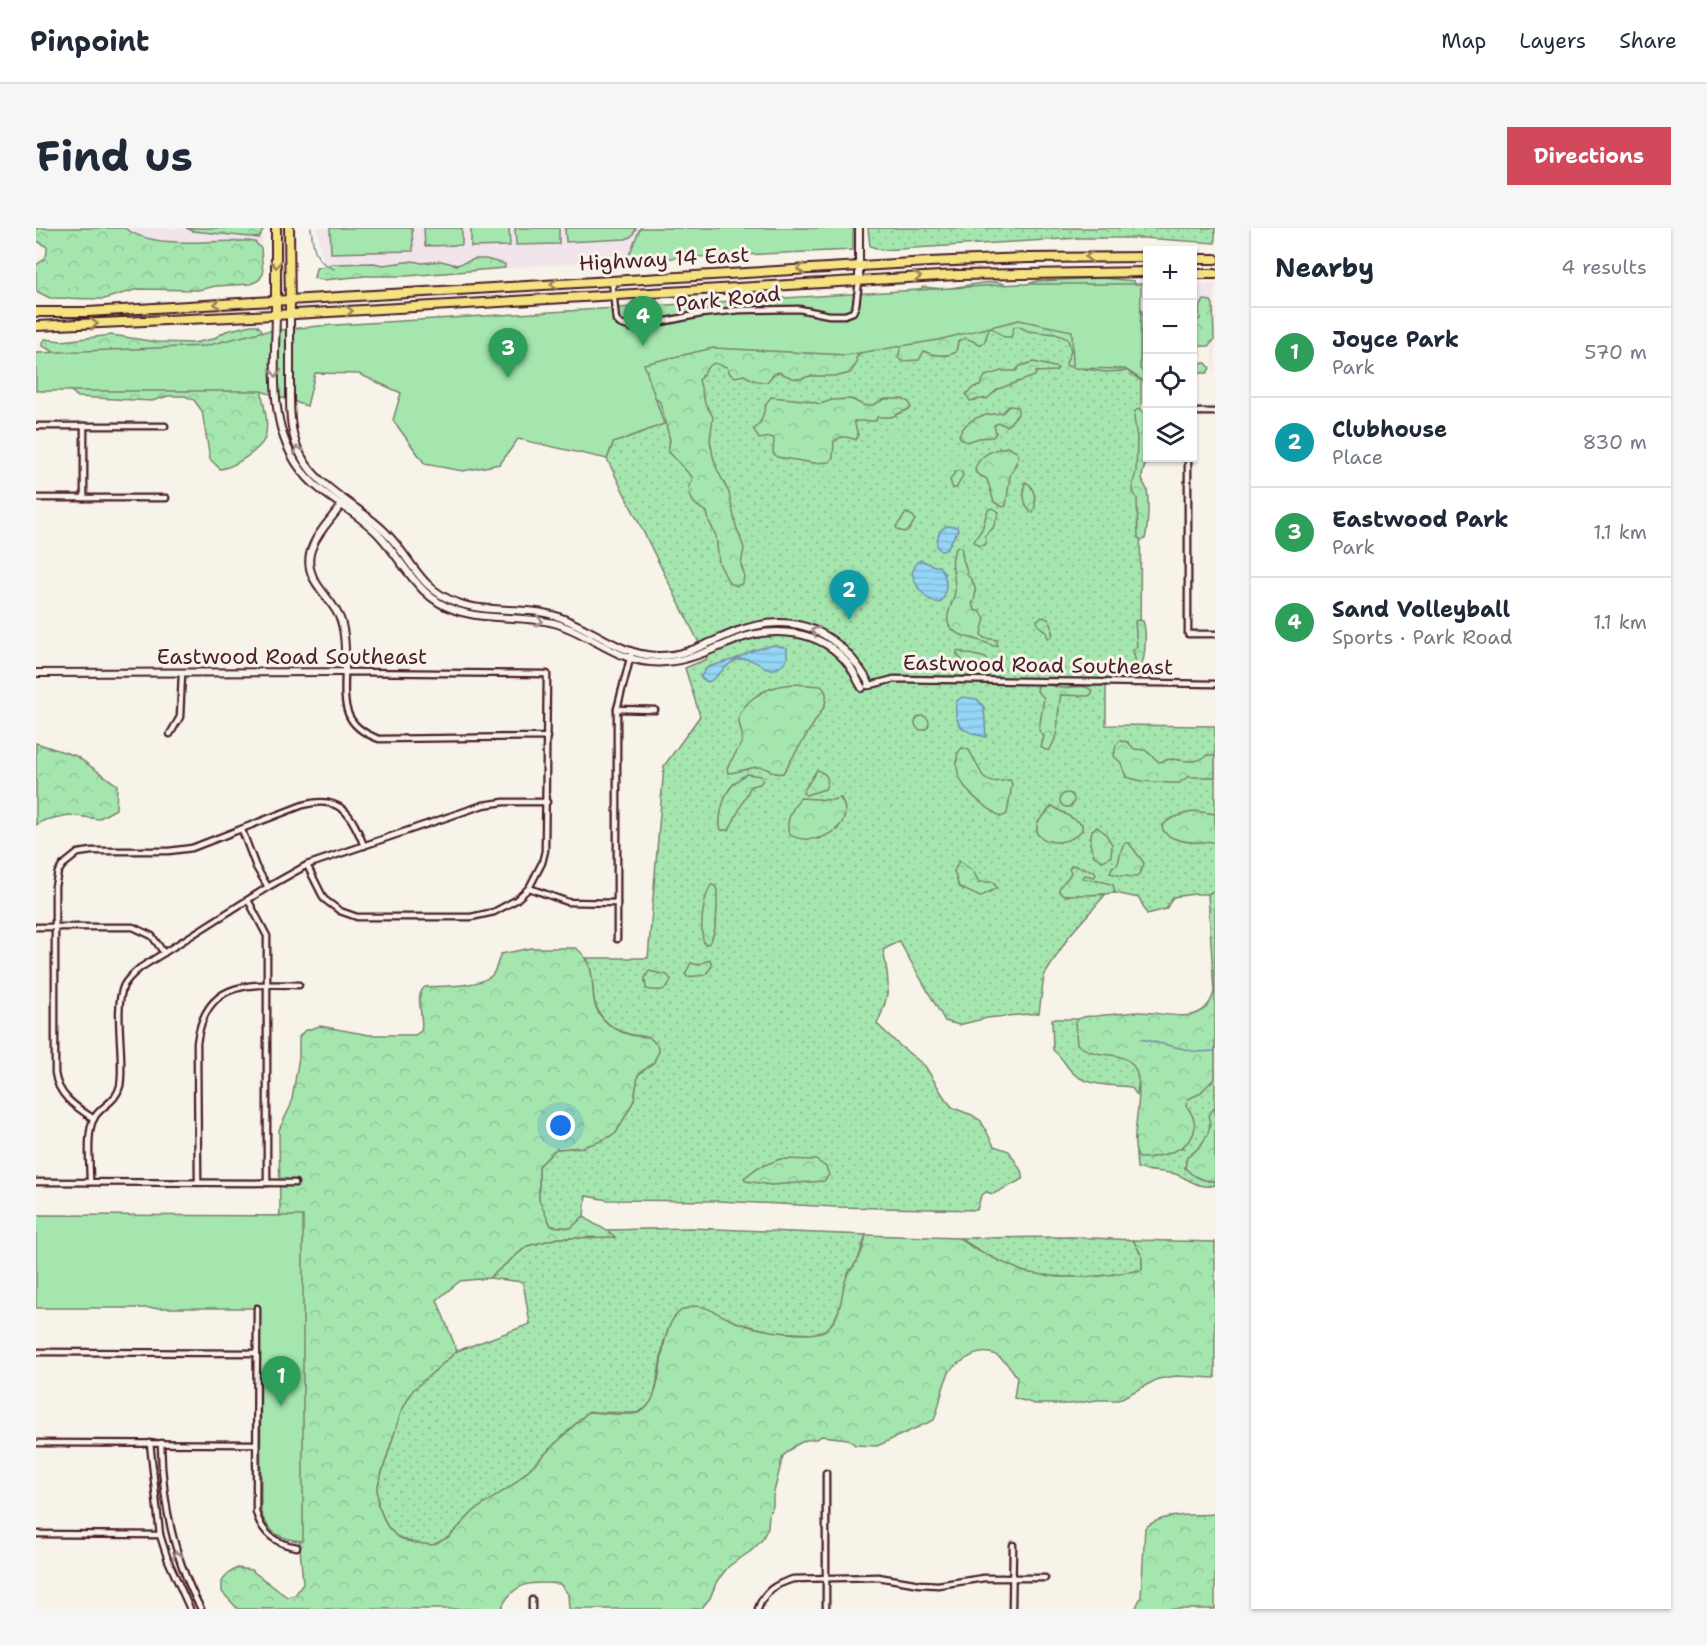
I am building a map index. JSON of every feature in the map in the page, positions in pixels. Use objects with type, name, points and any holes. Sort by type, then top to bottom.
[{"type":"main road","points":[[276,228],[276,314]]},
{"type":"main road","points":[[290,228],[290,314]]},
{"type":"main road","name":"Highway 14 East","points":[[36,312],[88,312],[859,266],[1017,259],[1143,257]]},
{"type":"main road","points":[[1197,259],[1215,259]]},
{"type":"main road","name":"Highway 14 East","points":[[36,326],[290,314],[859,281],[1027,273],[1143,272]]},
{"type":"main road","points":[[1197,274],[1215,274]]},
{"type":"street","points":[[859,228],[859,281]]},
{"type":"street","name":"Park Road","points":[[612,280],[616,320],[632,328],[701,314],[740,310],[800,309],[840,316],[853,312],[857,301],[859,281]]},
{"type":"street","points":[[276,314],[277,406],[283,439],[291,458],[316,486],[387,533],[441,604],[471,615],[555,624],[569,628],[614,653],[630,655],[676,654],[754,626],[792,624],[818,632],[839,645],[858,664],[870,685]]},
{"type":"street","points":[[290,314],[290,425],[294,440],[307,466],[343,502]]},
{"type":"street","points":[[1197,412],[1215,412]]},
{"type":"street","points":[[36,426],[165,426]]},
{"type":"street","points":[[84,426],[84,498]]},
{"type":"street","points":[[1188,462],[1188,634],[1215,634]]},
{"type":"street","points":[[36,498],[166,498]]},
{"type":"street","points":[[307,865],[318,890],[331,906],[348,915],[366,918],[471,917],[484,915],[506,906],[529,888],[539,870],[545,851],[547,736],[380,739],[361,731],[349,717],[345,708],[345,645],[341,621],[314,580],[310,564],[310,555],[317,539],[343,502]]},
{"type":"street","points":[[630,655],[654,662],[679,661],[753,634],[786,632],[807,636],[828,646],[848,664],[862,688]]},
{"type":"street","points":[[617,939],[617,709],[630,655]]},
{"type":"street","name":"Eastwood Road Southeast","points":[[36,673],[547,674],[547,736]]},
{"type":"street","points":[[170,734],[180,717],[182,673]]},
{"type":"street","name":"Eastwood Road Southeast","points":[[862,688],[894,679],[1215,684]]},
{"type":"street","points":[[617,709],[655,710]]},
{"type":"street","points":[[94,1119],[73,1105],[60,1090],[56,1081],[54,927],[56,879],[63,865],[72,856],[92,851],[192,848],[303,805],[325,802],[339,807],[349,815],[364,846]]},
{"type":"street","points":[[90,1182],[90,1136],[94,1119],[102,1108],[114,1099],[119,1090],[120,1003],[125,984],[140,968],[268,886],[307,865],[483,805],[504,802],[547,802]]},
{"type":"street","points":[[242,830],[256,867],[268,886]]},
{"type":"street","points":[[529,888],[568,902],[617,903]]},
{"type":"street","points":[[248,900],[267,936],[267,1183]]},
{"type":"street","points":[[36,927],[133,927],[148,933],[156,940],[164,953]]},
{"type":"street","points":[[198,1182],[197,1043],[200,1024],[208,1008],[230,990],[249,985],[299,985]]},
{"type":"street","points":[[36,1182],[295,1183]]},
{"type":"street","points":[[257,1308],[256,1503],[259,1521],[274,1540],[297,1547]]},
{"type":"street","points":[[36,1352],[257,1353]]},
{"type":"street","points":[[36,1443],[256,1444]]},
{"type":"street","points":[[150,1443],[160,1535],[168,1560],[190,1609]]},
{"type":"street","points":[[161,1443],[163,1487],[171,1535],[190,1589],[201,1609]]},
{"type":"street","points":[[826,1473],[826,1609]]},
{"type":"street","points":[[36,1534],[160,1535]]},
{"type":"street","points":[[1011,1609],[1013,1545]]},
{"type":"street","points":[[758,1609],[768,1591],[793,1579],[878,1577],[938,1585],[984,1578],[1046,1578]]},
{"type":"street","points":[[532,1600],[532,1609]]},
{"type":"shaded area","points":[[107,228],[263,228],[262,245],[150,244]]},
{"type":"shaded area","points":[[317,228],[640,228],[627,260],[505,268],[504,264],[492,262],[457,265],[449,262],[413,261],[383,265],[374,263],[324,265]]},
{"type":"shaded area","points":[[1138,279],[1143,280],[1143,335],[1136,335]]},
{"type":"shaded area","points":[[1197,283],[1215,284],[1215,370],[1213,370],[1212,338],[1197,337]]},
{"type":"green space","points":[[36,228],[125,228],[137,235],[167,242],[255,242],[261,248],[263,274],[259,280],[251,284],[216,286],[198,290],[138,289],[104,299],[50,298],[36,291],[36,265],[45,258],[47,247],[36,240]]},
{"type":"green space","points":[[186,228],[264,228],[259,238],[193,231]]},
{"type":"green space","points":[[330,228],[412,228],[413,251],[331,253]]},
{"type":"green space","points":[[424,228],[462,228],[462,245],[425,246]]},
{"type":"green space","points":[[471,228],[509,228],[510,246],[471,247]]},
{"type":"green space","points":[[515,228],[559,228],[559,244],[516,245]]},
{"type":"green space","points":[[565,228],[636,228],[632,236],[626,239],[566,242]]},
{"type":"green space","points":[[640,228],[853,228],[853,250],[627,260]]},
{"type":"green space","points":[[868,228],[1215,228],[1215,243],[1143,238],[1079,238],[881,250],[870,246]]},
{"type":"green space","points":[[475,259],[486,259],[505,264],[505,268],[407,276],[366,276],[323,280],[314,278],[316,268],[333,264],[374,263],[383,265],[413,261],[422,263],[441,261],[457,265]]},
{"type":"green space","points":[[1103,278],[1134,281],[1143,317],[1143,370],[1105,372],[1067,366],[1071,351],[1068,339],[1056,334],[1028,331],[1018,326],[1014,327],[1011,337],[1004,337],[992,328],[989,329],[984,343],[979,344],[966,338],[958,341],[956,352],[948,355],[936,355],[924,351],[919,360],[901,361],[898,357],[917,292],[923,287],[944,289],[997,282],[1007,285],[1025,285],[1037,281]]},
{"type":"green space","points":[[1018,284],[1141,284],[1140,369],[1143,372],[1143,381],[1125,369],[1073,368],[1072,331],[1019,320],[938,340],[847,355],[713,348],[644,364],[664,424],[613,443],[607,459],[518,439],[500,464],[463,471],[425,464],[393,420],[401,393],[359,374],[315,373],[307,406],[261,391],[36,391],[36,353],[205,346],[260,332],[319,326]]},
{"type":"green space","points":[[1204,300],[1211,301],[1213,305],[1214,340],[1209,346],[1197,346],[1199,309]]},
{"type":"green space","points":[[1019,320],[1073,330],[1141,381],[1140,684],[1106,683],[1106,725],[1215,726],[1215,894],[1173,897],[1166,909],[1147,914],[1139,898],[1115,893],[1060,891],[1067,896],[1086,893],[1105,895],[1069,936],[1044,976],[1039,1013],[987,1018],[959,1025],[945,1021],[899,941],[883,950],[888,987],[885,1004],[877,1024],[925,1066],[953,1108],[981,1121],[994,1146],[1009,1151],[1023,1174],[1023,1179],[993,1194],[986,1192],[981,1196],[977,1210],[836,1207],[719,1201],[608,1200],[586,1196],[584,1216],[571,1228],[551,1226],[539,1200],[539,1166],[556,1149],[583,1147],[616,1133],[634,1100],[638,1075],[654,1062],[649,1037],[623,1032],[602,1017],[594,1000],[587,958],[648,958],[664,766],[700,716],[685,668],[707,659],[607,459],[644,364]],"holes":[[[841,798],[838,829],[818,839],[832,800]]]},
{"type":"green space","points":[[257,325],[262,330],[260,379],[266,419],[265,438],[258,448],[246,458],[220,469],[210,459],[202,411],[194,400],[185,396],[168,396],[152,401],[78,397],[65,386],[56,355],[42,346],[45,339],[62,341],[112,335],[156,342],[193,343],[213,339],[226,331]]},
{"type":"green space","points":[[664,342],[861,350],[856,358],[857,363],[850,373],[838,376],[810,376],[800,379],[779,372],[767,382],[760,382],[744,375],[735,377],[730,374],[727,367],[714,363],[708,367],[699,380],[705,403],[713,417],[710,440],[713,456],[729,493],[736,526],[744,548],[741,565],[744,574],[743,583],[737,586],[729,583],[719,563],[716,536],[707,512],[696,505],[690,495],[689,486],[692,477],[668,451],[670,440],[660,402],[652,395],[642,361]]},
{"type":"green space","points":[[1034,362],[1058,368],[1056,371],[1036,372],[1035,376],[998,389],[988,398],[970,401],[966,394],[974,387],[980,386],[985,376],[1001,371],[1016,371],[1020,366]]},
{"type":"green space","points":[[1206,363],[1210,368],[1207,373],[1197,373],[1197,364]]},
{"type":"green space","points":[[771,397],[820,404],[832,400],[851,399],[865,406],[885,399],[902,399],[909,402],[911,408],[891,417],[877,417],[876,421],[854,421],[858,435],[856,440],[845,437],[837,439],[834,441],[833,457],[830,462],[814,463],[777,457],[773,453],[774,439],[771,437],[759,439],[754,430],[761,421]]},
{"type":"green space","points":[[1009,406],[1018,407],[1018,414],[1007,426],[999,423],[994,425],[996,433],[993,437],[967,442],[961,439],[959,435],[972,420],[1002,413]]},
{"type":"green space","points":[[1139,409],[1143,412],[1143,462],[1146,462],[1142,477],[1147,490],[1148,507],[1146,534],[1145,539],[1142,540],[1138,538],[1137,498],[1133,492],[1137,439],[1135,411]]},
{"type":"green space","points":[[1007,447],[1017,452],[1019,457],[1010,476],[1006,506],[1003,507],[994,502],[987,479],[976,473],[975,468],[980,459],[988,453]]},
{"type":"green space","points":[[956,471],[961,471],[963,475],[957,487],[953,489],[950,480]]},
{"type":"green space","points":[[1025,482],[1029,484],[1034,494],[1033,513],[1027,508],[1024,495]]},
{"type":"green space","points":[[993,508],[999,512],[993,528],[985,536],[985,545],[980,546],[974,542],[982,529],[989,509]]},
{"type":"green space","points":[[906,513],[913,516],[915,520],[909,530],[904,532],[896,527]]},
{"type":"green space","points":[[958,546],[962,548],[967,575],[975,589],[972,604],[976,611],[980,611],[985,618],[981,634],[984,638],[997,640],[997,646],[959,634],[948,623],[948,614],[955,591],[953,556]]},
{"type":"green space","points":[[1042,617],[1048,619],[1052,626],[1052,637],[1048,638],[1046,632],[1038,625],[1037,620]]},
{"type":"green space","points":[[1135,621],[1143,621],[1145,639],[1143,662],[1138,671],[1133,651],[1137,646]]},
{"type":"green space","points":[[957,651],[986,658],[990,671],[983,673],[974,667],[968,668]]},
{"type":"green space","points":[[794,684],[821,686],[826,693],[826,698],[824,707],[783,773],[759,767],[728,773],[727,768],[742,741],[739,719],[743,708],[764,691]]},
{"type":"green space","points":[[1041,684],[1062,688],[1082,687],[1092,691],[1092,695],[1088,696],[1061,695],[1057,731],[1049,750],[1041,747],[1044,737],[1039,730],[1044,698],[1037,691]]},
{"type":"green space","points":[[922,716],[927,718],[929,723],[927,728],[922,730],[917,728],[915,723],[917,718]]},
{"type":"green space","points":[[1120,741],[1128,742],[1134,749],[1145,750],[1159,762],[1173,759],[1195,761],[1207,755],[1215,756],[1215,777],[1188,777],[1179,783],[1171,783],[1142,781],[1126,777],[1121,763],[1114,756],[1116,745]]},
{"type":"green space","points":[[36,743],[76,756],[117,785],[116,809],[98,819],[69,815],[45,820],[36,825]]},
{"type":"green space","points":[[962,748],[969,750],[984,778],[994,782],[1010,780],[1012,784],[1007,814],[1001,817],[965,787],[957,771],[957,755]]},
{"type":"green space","points":[[817,770],[826,775],[827,786],[825,789],[806,795],[803,793],[804,790]]},
{"type":"green space","points":[[747,774],[761,776],[763,780],[760,784],[751,786],[729,830],[721,830],[722,808],[728,791],[734,783]]},
{"type":"green space","points":[[1067,793],[1072,795],[1074,800],[1072,805],[1067,807],[1062,805],[1060,800],[1062,795]]},
{"type":"green space","points":[[800,798],[832,800],[840,798],[845,809],[844,818],[831,833],[821,837],[799,838],[789,834],[790,815]]},
{"type":"green space","points":[[1052,806],[1082,824],[1082,830],[1072,838],[1060,842],[1048,841],[1037,834],[1037,823]]},
{"type":"green space","points":[[1195,811],[1215,814],[1215,843],[1178,840],[1164,831],[1162,827],[1168,820]]},
{"type":"green space","points":[[1097,827],[1105,833],[1112,844],[1111,857],[1103,861],[1094,856],[1090,844],[1092,830]]},
{"type":"green space","points":[[1125,843],[1129,843],[1144,863],[1137,877],[1110,873],[1112,867],[1117,865]]},
{"type":"green space","points":[[959,861],[973,871],[979,882],[993,882],[997,888],[980,897],[959,887],[954,871]]},
{"type":"green space","points":[[1072,865],[1094,871],[1096,875],[1094,877],[1085,875],[1082,878],[1113,885],[1115,892],[1088,895],[1061,894],[1060,888],[1070,875],[1069,869]]},
{"type":"green space","points":[[711,885],[717,890],[717,911],[714,934],[708,944],[704,943],[702,922]]},
{"type":"green space","points":[[1215,890],[1215,1078],[1199,1094],[1188,1099],[1186,1105],[1193,1118],[1195,1129],[1191,1138],[1174,1151],[1139,1158],[1135,1150],[1139,1097],[1136,1071],[1125,1059],[1091,1052],[1077,1044],[1075,1022],[1087,1016],[1148,1012],[1182,1016],[1202,1011],[1209,1004],[1214,992],[1208,894]]},
{"type":"green space","points":[[531,948],[576,948],[589,965],[594,1000],[601,1017],[622,1032],[649,1037],[657,1045],[659,1051],[654,1062],[638,1075],[634,1100],[616,1133],[583,1147],[556,1149],[539,1166],[539,1200],[551,1226],[571,1228],[584,1216],[615,1237],[558,1238],[527,1246],[489,1278],[460,1281],[437,1300],[457,1351],[413,1390],[401,1412],[377,1488],[378,1505],[387,1526],[396,1536],[409,1542],[433,1545],[449,1537],[474,1511],[514,1484],[588,1412],[633,1414],[647,1407],[654,1396],[665,1338],[670,1325],[682,1310],[703,1307],[745,1325],[784,1333],[812,1334],[829,1327],[837,1316],[847,1276],[863,1249],[866,1235],[959,1238],[976,1250],[1024,1272],[1058,1277],[1094,1277],[1142,1270],[1142,1256],[1133,1240],[1215,1242],[1215,1378],[1176,1376],[1158,1379],[1118,1400],[1035,1404],[1014,1398],[1017,1377],[1001,1358],[988,1353],[973,1355],[950,1371],[934,1420],[877,1446],[855,1445],[848,1439],[822,1436],[796,1445],[783,1456],[768,1527],[762,1540],[751,1551],[729,1566],[717,1581],[710,1598],[701,1609],[569,1609],[568,1594],[560,1584],[532,1583],[512,1593],[501,1609],[238,1609],[222,1592],[222,1581],[237,1568],[251,1570],[287,1597],[295,1595],[303,1584],[277,1266],[280,1208],[279,1130],[291,1105],[299,1057],[299,1037],[304,1031],[320,1026],[369,1035],[415,1035],[421,1031],[420,996],[425,987],[460,985],[485,980],[493,974],[501,954]]},
{"type":"green space","points":[[710,959],[712,966],[705,975],[687,977],[685,974],[691,963],[698,965]]},
{"type":"green space","points":[[649,971],[667,975],[671,979],[668,987],[658,990],[646,989],[645,978]]},
{"type":"green space","points":[[1052,1019],[1129,1019],[1215,1027],[1215,1164],[1187,1158],[1185,1168],[1208,1181],[1215,1181],[1215,1185],[1204,1186],[1175,1174],[1137,1168],[1136,1154],[1139,1157],[1149,1158],[1184,1147],[1136,1070],[1139,1079],[1137,1095],[1131,1087],[1083,1080],[1071,1071],[1053,1050]]},
{"type":"green space","points":[[1215,1107],[1215,1181],[1198,1178],[1185,1168],[1187,1157],[1201,1145],[1208,1134],[1210,1122],[1208,1116]]},
{"type":"green space","points":[[780,1159],[816,1160],[826,1167],[829,1175],[824,1181],[771,1185],[746,1181],[744,1178],[757,1168]]},
{"type":"green space","points":[[36,1215],[303,1216],[303,1541],[277,1535],[268,1526],[261,1513],[260,1308],[36,1308]]},
{"type":"green space","points":[[690,1228],[866,1235],[858,1260],[847,1275],[841,1305],[828,1330],[815,1334],[773,1332],[738,1323],[701,1307],[664,1340],[654,1398],[646,1408],[637,1413],[588,1412],[514,1484],[474,1511],[449,1537],[433,1545],[418,1545],[396,1536],[387,1526],[378,1505],[377,1488],[401,1412],[413,1389],[457,1351],[530,1324],[523,1282],[489,1278],[527,1246],[558,1238],[614,1237],[607,1230]]},
{"type":"green space","points":[[1073,1237],[1133,1240],[1142,1256],[1142,1270],[1084,1277],[1040,1275],[1008,1266],[959,1238]]},
{"type":"green space","points":[[1215,1514],[1215,1609],[1135,1609],[1141,1597],[1145,1528],[1160,1519],[1169,1517]]},
{"type":"water","points":[[947,526],[957,527],[958,530],[946,550],[941,551],[937,547],[938,538],[942,529]]},
{"type":"water","points":[[921,560],[939,566],[944,574],[946,588],[941,602],[926,597],[916,583],[912,573],[917,562]]},
{"type":"water","points":[[774,645],[787,648],[787,659],[776,669],[766,668],[744,659],[728,665],[708,682],[700,677],[708,667]]},
{"type":"water","points":[[962,697],[977,699],[984,707],[986,737],[971,733],[958,723],[956,702]]},
{"type":"waterway","points":[[311,228],[318,258],[334,269]]},
{"type":"waterway","points":[[1141,1039],[1197,1052],[1215,1051]]},
{"type":"place","name":"Sand Volleyball","points":[[643,346]]},
{"type":"place","name":"Eastwood Park","points":[[508,378]]},
{"type":"place","name":"Clubhouse","points":[[849,620]]},
{"type":"place","name":"Joyce Park","points":[[281,1406]]}]
